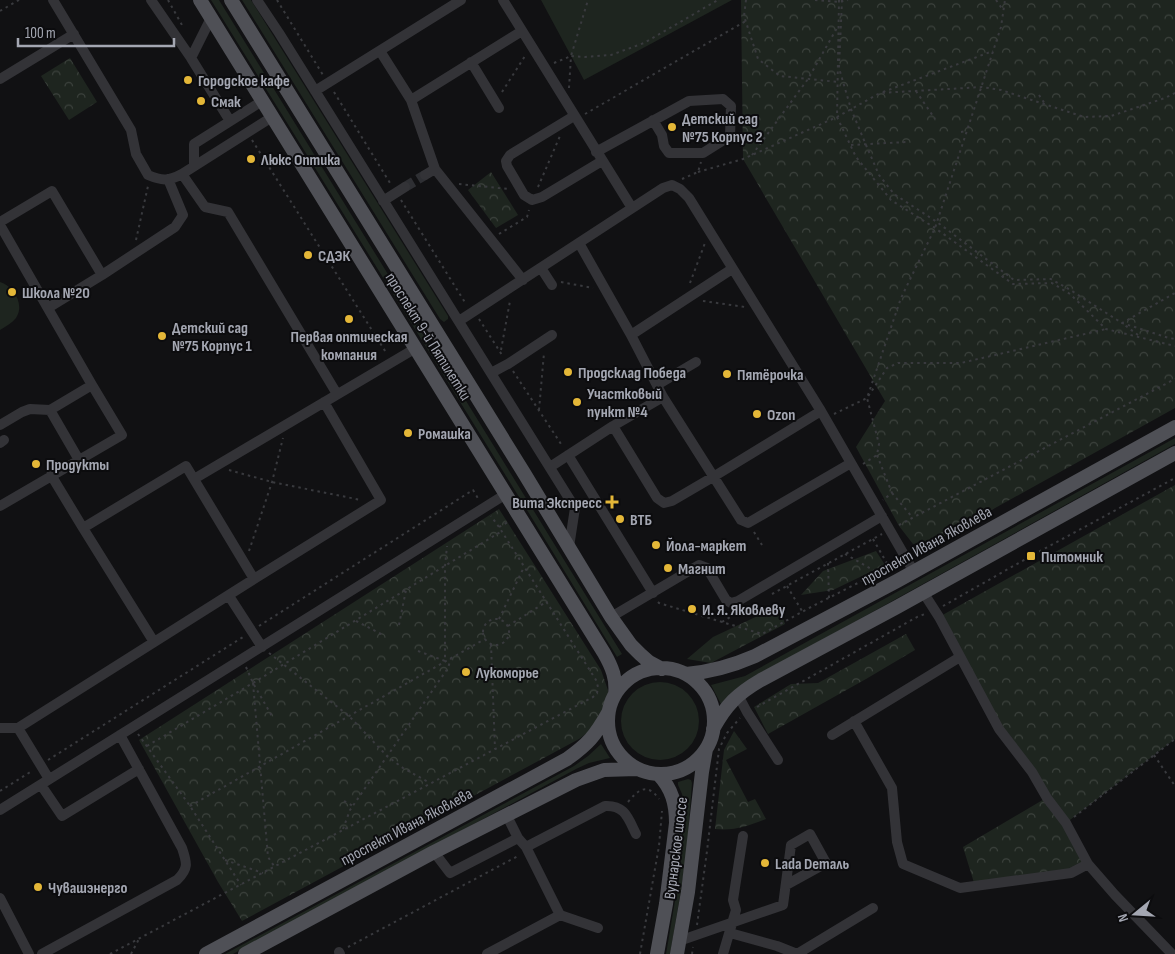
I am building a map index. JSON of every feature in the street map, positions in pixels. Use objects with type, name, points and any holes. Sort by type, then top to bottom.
[{"type":"main road","name":"проспект 9-й Пятилетки","points":[[200,0],[610,663],[616,679],[615,695]]},
{"type":"main road","name":"проспект 9-й Пятилетки","points":[[231,0],[611,617],[635,650],[650,662],[662,668]]},
{"type":"main road","name":"проспект Ивана Яковлева","points":[[686,674],[719,670],[755,656],[914,572],[1175,427]]},
{"type":"main road","points":[[713,729],[710,705],[706,695],[694,680],[686,674],[662,668],[640,673],[630,678],[615,695],[608,713],[611,739],[627,761],[637,769],[647,773],[659,775],[679,771],[699,758],[707,746],[720,715],[728,704],[760,680],[1175,453]]},
{"type":"main road","name":"проспект Ивана Яковлева","points":[[206,954],[567,759],[586,746],[608,713]]},
{"type":"main road","name":"Вурнарское шоссе","points":[[678,947],[692,866],[702,772],[707,746]]},
{"type":"main road","points":[[245,954],[506,814],[576,780],[604,770],[637,769]]},
{"type":"main road","name":"Вурнарское шоссе","points":[[657,954],[666,904],[676,823],[676,809],[672,794],[659,775]]},
{"type":"street","points":[[53,0],[131,130],[136,154],[148,175],[163,180],[172,179],[272,117]]},
{"type":"street","points":[[151,0],[230,121]]},
{"type":"street","points":[[257,0],[575,508],[569,547]]},
{"type":"street","points":[[315,91],[461,0]]},
{"type":"street","points":[[503,0],[568,105],[572,118],[632,208]]},
{"type":"street","points":[[190,58],[211,18]]},
{"type":"street","points":[[411,100],[522,31]]},
{"type":"street","points":[[0,80],[74,34]]},
{"type":"street","points":[[380,51],[411,100],[435,169],[523,280]]},
{"type":"street","points":[[471,62],[497,105]]},
{"type":"street","points":[[596,152],[653,120],[689,101],[723,99],[730,106],[730,136],[703,153],[669,153],[664,146],[662,135],[653,120]]},
{"type":"street","points":[[194,166],[194,144],[262,101]]},
{"type":"street","points":[[572,118],[510,155],[506,161],[524,195],[532,200],[542,197],[602,161]]},
{"type":"street","points":[[425,175],[435,169]]},
{"type":"street","points":[[182,174],[205,207],[228,212],[336,394]]},
{"type":"street","points":[[48,308],[175,227],[183,215],[168,180]]},
{"type":"street","points":[[459,321],[663,188],[672,185],[680,189],[688,198],[823,415],[914,572]]},
{"type":"street","points":[[384,201],[405,187]]},
{"type":"street","points":[[0,506],[122,435],[0,223],[52,191],[102,275]]},
{"type":"street","points":[[578,243],[631,335],[663,397],[740,520],[748,523],[853,467]]},
{"type":"street","points":[[541,268],[550,283]]},
{"type":"street","points":[[631,335],[732,269]]},
{"type":"street","points":[[491,373],[549,337]]},
{"type":"street","points":[[194,478],[416,348]]},
{"type":"street","points":[[657,385],[696,362]]},
{"type":"street","points":[[0,425],[30,409],[50,410],[92,385]]},
{"type":"street","points":[[550,467],[613,426],[663,397]]},
{"type":"street","points":[[0,728],[18,728],[381,500],[324,402]]},
{"type":"street","points":[[50,410],[79,460]]},
{"type":"street","points":[[613,426],[657,498],[664,503],[672,501],[823,415]]},
{"type":"street","points":[[568,455],[652,593]]},
{"type":"street","points":[[83,528],[186,466],[254,578]]},
{"type":"street","points":[[51,475],[154,642]]},
{"type":"street","points":[[0,810],[506,494]]},
{"type":"street","points":[[611,617],[699,565],[707,568],[726,600],[731,603],[738,602],[882,516]]},
{"type":"street","points":[[923,592],[1000,729],[1066,823],[1088,864],[1172,954]]},
{"type":"street","points":[[229,596],[262,648]]},
{"type":"street","points":[[832,735],[960,657]]},
{"type":"street","points":[[738,696],[778,760]]},
{"type":"street","points":[[854,721],[892,788],[897,842],[903,864],[960,888],[1071,873],[1088,864]]},
{"type":"street","points":[[18,728],[40,765],[45,782],[62,816],[139,770]]},
{"type":"street","points":[[42,954],[177,880],[185,873],[187,862],[182,848],[120,735]]},
{"type":"street","points":[[526,847],[605,806],[612,806],[622,810],[627,815],[636,834]]},
{"type":"street","points":[[506,814],[518,838],[526,847],[560,915],[598,928]]},
{"type":"street","points":[[678,947],[695,935],[731,928],[783,905],[791,845],[810,834],[826,863],[786,885]]},
{"type":"street","points":[[723,954],[736,910],[733,900],[743,836]]},
{"type":"street","points":[[434,852],[450,873],[518,838]]},
{"type":"street","points":[[0,898],[29,954]]},
{"type":"street","points":[[731,928],[797,954],[872,908]]},
{"type":"street","points":[[487,954],[560,915]]},
{"type":"path","points":[[0,11],[19,0]]},
{"type":"path","points":[[168,0],[182,25]]},
{"type":"path","points":[[277,0],[468,307],[478,316],[568,455]]},
{"type":"path","points":[[568,105],[571,56],[588,0]]},
{"type":"path","points":[[545,67],[571,56],[611,55],[644,43],[718,0]]},
{"type":"path","points":[[746,0],[744,16],[758,59],[780,76],[838,82]]},
{"type":"path","points":[[815,0],[848,0]]},
{"type":"path","points":[[996,0],[1003,12]]},
{"type":"path","points":[[912,517],[892,493],[877,455],[879,444],[867,398],[901,298],[936,228],[1001,27],[1005,0]]},
{"type":"path","points":[[840,1],[837,117],[856,157],[891,200],[936,228],[1013,284],[1052,283],[1070,294],[1106,328],[1175,346]]},
{"type":"path","points":[[840,1],[840,68],[851,109],[879,175],[894,194],[937,222],[1014,280],[1051,279],[1072,290],[1140,337]]},
{"type":"path","points":[[491,240],[527,217],[532,200],[572,118],[746,22]]},
{"type":"path","points":[[752,155],[808,79],[839,26]]},
{"type":"path","points":[[497,105],[532,46]]},
{"type":"path","points":[[672,185],[676,181],[698,172],[743,159],[837,117],[880,93],[993,51]]},
{"type":"path","points":[[880,93],[982,87],[1001,90],[1084,117],[1111,116],[1175,94]]},
{"type":"path","points":[[916,91],[934,119]]},
{"type":"path","points":[[1039,96],[1045,104]]},
{"type":"path","points":[[961,132],[967,131]]},
{"type":"path","points":[[247,132],[392,363]]},
{"type":"path","points":[[851,145],[906,142]]},
{"type":"path","points":[[698,172],[703,153]]},
{"type":"path","points":[[132,255],[150,176]]},
{"type":"path","points":[[446,183],[522,190]]},
{"type":"path","points":[[709,232],[685,299],[757,308]]},
{"type":"path","points":[[550,283],[605,290]]},
{"type":"path","points":[[500,352],[513,286]]},
{"type":"path","points":[[1122,323],[1175,293]]},
{"type":"path","points":[[1122,323],[1175,339]]},
{"type":"path","points":[[823,415],[867,398],[887,368],[898,363],[967,362],[1106,328]]},
{"type":"path","points":[[539,410],[549,337]]},
{"type":"path","points":[[966,357],[967,362]]},
{"type":"path","points":[[770,595],[912,517],[1175,380]]},
{"type":"path","points":[[244,562],[272,482],[286,424]]},
{"type":"path","points":[[853,467],[877,455]]},
{"type":"path","points":[[215,466],[272,482],[376,503]]},
{"type":"path","points":[[692,954],[719,749],[737,721],[747,712],[917,616],[935,611],[1031,556],[1175,478]]},
{"type":"path","points":[[0,791],[473,490]]},
{"type":"path","points":[[876,506],[892,493]]},
{"type":"path","points":[[499,527],[509,521]]},
{"type":"path","points":[[748,523],[762,545]]},
{"type":"path","points":[[110,954],[593,697],[597,693],[598,687],[596,680],[502,532],[253,684],[147,746]]},
{"type":"path","points":[[652,593],[659,604],[762,634],[889,567],[873,539]]},
{"type":"path","points":[[445,661],[447,546]]},
{"type":"path","points":[[845,554],[878,573]]},
{"type":"path","points":[[828,563],[829,598]]},
{"type":"path","points":[[499,619],[524,567]]},
{"type":"path","points":[[781,576],[802,612]]},
{"type":"path","points":[[399,625],[406,590]]},
{"type":"path","points":[[508,626],[546,602]]},
{"type":"path","points":[[722,622],[746,608]]},
{"type":"path","points":[[490,620],[503,620],[508,626],[509,635],[507,640],[500,645],[491,644],[485,639],[484,626],[490,620]]},
{"type":"path","points":[[355,621],[383,635]]},
{"type":"path","points":[[190,806],[485,639]]},
{"type":"path","points":[[491,644],[495,749]]},
{"type":"path","points":[[262,648],[349,716],[387,756],[403,768],[430,783]]},
{"type":"path","points":[[418,651],[445,661]]},
{"type":"path","points":[[343,829],[353,806],[448,668],[451,658]]},
{"type":"path","points":[[243,659],[253,684],[273,718]]},
{"type":"path","points":[[253,684],[268,857],[274,867]]},
{"type":"path","points":[[132,727],[190,806],[241,885]]},
{"type":"path","points":[[1066,823],[1175,738]]},
{"type":"path","points":[[1154,755],[1175,786]]},
{"type":"path","points":[[622,810],[636,792],[642,789],[656,795],[660,801]]},
{"type":"path","points":[[344,800],[353,806]]},
{"type":"path","points":[[640,954],[659,846],[662,809]]},
{"type":"path","points":[[340,953],[521,855],[526,847]]},
{"type":"path","points":[[225,860],[263,873]]},
{"type":"path","points":[[131,954],[139,939]]},
{"type":"green space","points":[[211,0],[219,0],[622,654],[617,657]]},
{"type":"green space","points":[[242,0],[251,0],[448,316],[448,319],[444,322],[440,319]]},
{"type":"green space","points":[[541,0],[732,0],[584,80]]},
{"type":"green space","points":[[741,0],[1175,0],[1175,408],[934,542],[913,544],[899,526],[856,447],[885,401],[743,159]]},
{"type":"green space","points":[[70,58],[97,102],[69,120],[41,76]]},
{"type":"green space","points":[[491,172],[518,215],[496,228],[468,190]]},
{"type":"green space","points":[[0,282],[10,287],[14,292],[19,302],[19,307],[16,318],[0,330]]},
{"type":"green space","points":[[1175,438],[1175,444],[748,681],[722,706],[711,685],[745,676]]},
{"type":"green space","points":[[1175,485],[1175,739],[1066,823],[1088,864],[1071,873],[975,886],[963,847],[1046,798],[999,729],[939,617]]},
{"type":"green space","points":[[499,509],[601,670],[610,696],[603,721],[579,739],[242,921],[218,882],[139,740]]},
{"type":"green space","points":[[876,551],[885,565],[833,590],[801,595],[823,571]]},
{"type":"green space","points":[[779,606],[785,624],[711,663],[687,659],[713,637]]},
{"type":"green space","points":[[906,634],[915,650],[768,734],[754,707],[791,684],[818,683]]},
{"type":"green space","points":[[660,682],[675,685],[687,694],[696,706],[699,721],[696,736],[687,748],[675,757],[660,760],[645,757],[633,748],[624,736],[621,721],[624,706],[633,694],[645,685]]},
{"type":"green space","points":[[734,731],[747,749],[726,760],[748,802],[755,799],[766,819],[741,827],[715,829],[724,750]]},
{"type":"green space","points":[[601,744],[610,758],[589,763],[576,769],[233,954],[225,954],[574,766]]},
{"type":"green space","points":[[688,779],[692,783],[687,849],[670,954],[666,954],[677,889],[685,813],[678,782]]},
{"type":"tunnel","points":[[405,187],[425,175]]},
{"type":"place","name":"Городское кафе","points":[[188,80]]},
{"type":"place","name":"Смак","points":[[201,101]]},
{"type":"place","name":"Детский сад №75 Корпус 2","points":[[672,127]]},
{"type":"place","name":"Люкс Оптика","points":[[251,159]]},
{"type":"place","name":"СДЭК","points":[[308,255]]},
{"type":"place","name":"Школа №20","points":[[12,292]]},
{"type":"place","name":"Первая оптическая компания","points":[[349,319]]},
{"type":"place","name":"Детский сад №75 Корпус 1","points":[[162,336]]},
{"type":"place","name":"Продсклад Победа","points":[[568,372]]},
{"type":"place","name":"Пятёрочка","points":[[727,374]]},
{"type":"place","name":"Участковый пункт №4","points":[[577,402]]},
{"type":"place","name":"Ozon","points":[[757,414]]},
{"type":"place","name":"Ромашка","points":[[408,433]]},
{"type":"place","name":"Продукты","points":[[36,464]]},
{"type":"place","name":"Вита Экспресс","points":[[612,502]]},
{"type":"place","name":"ВТБ","points":[[620,519]]},
{"type":"place","name":"Йола-маркет","points":[[656,545]]},
{"type":"place","name":"Питомник","points":[[1031,556]]},
{"type":"place","name":"Магнит","points":[[668,568]]},
{"type":"place","name":"И. Я. Яковлеву","points":[[692,609]]},
{"type":"place","name":"Лукоморье","points":[[466,672]]},
{"type":"place","name":"Lada Dеталь","points":[[765,863]]},
{"type":"place","name":"Чувашэнерго","points":[[38,887]]}]
